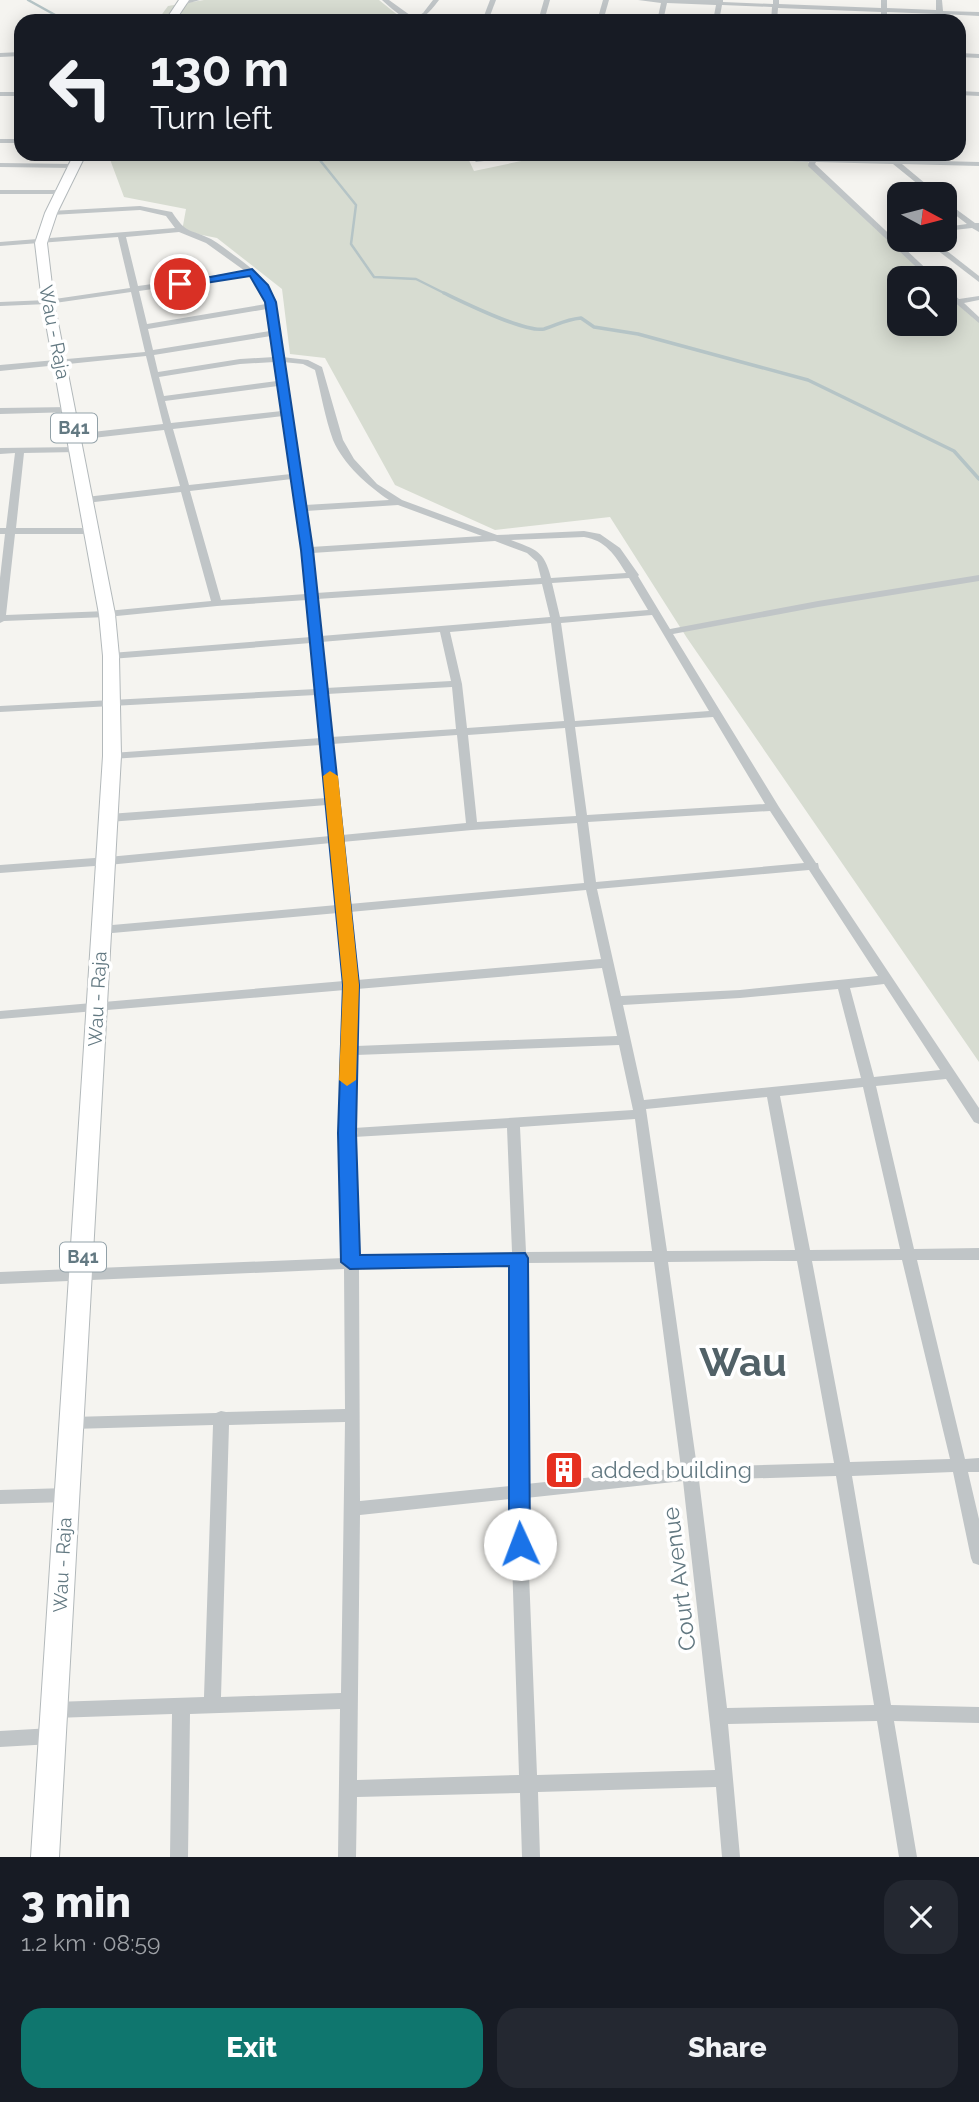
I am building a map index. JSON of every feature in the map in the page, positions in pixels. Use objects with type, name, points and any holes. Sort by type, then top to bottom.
[{"type":"main road","name":"Wau - Raja","points":[[45,1857],[96,1008],[108,861],[112,756],[111,656],[107,614],[71,410],[48,302],[41,243],[51,213],[76,161]]},
{"type":"street","points":[[183,1],[197,0]]},
{"type":"street","points":[[385,0],[404,14]]},
{"type":"street","points":[[425,14],[436,0]]},
{"type":"street","points":[[641,0],[776,3],[979,14]]},
{"type":"street","points":[[884,0],[884,14]]},
{"type":"street","points":[[939,0],[939,12]]},
{"type":"street","points":[[813,161],[811,164],[887,237]]},
{"type":"street","points":[[878,161],[979,164]]},
{"type":"street","points":[[894,162],[919,182]]},
{"type":"street","points":[[0,165],[74,166]]},
{"type":"street","points":[[0,192],[61,192]]},
{"type":"street","points":[[51,213],[140,208],[169,214],[180,230]]},
{"type":"street","points":[[957,212],[977,227]]},
{"type":"street","points":[[957,228],[977,227]]},
{"type":"street","points":[[0,244],[41,243],[180,230],[219,247],[252,272],[264,287],[271,306],[307,550],[351,985],[347,1133],[352,1509],[347,1857]]},
{"type":"street","points":[[122,236],[148,354],[217,603]]},
{"type":"street","points":[[903,252],[919,266]]},
{"type":"street","points":[[943,252],[979,281]]},
{"type":"street","points":[[0,304],[48,302],[252,272]]},
{"type":"street","points":[[959,300],[979,298]]},
{"type":"street","points":[[959,300],[979,321]]},
{"type":"street","points":[[142,327],[271,306]]},
{"type":"street","points":[[0,368],[148,354],[276,333]]},
{"type":"street","points":[[154,375],[280,358],[302,360],[319,369],[338,440],[373,486],[400,502],[496,538]]},
{"type":"street","points":[[160,399],[282,383]]},
{"type":"street","points":[[0,411],[71,410]]},
{"type":"street","points":[[0,451],[20,451],[167,427],[286,413]]},
{"type":"street","points":[[20,451],[5,531],[0,618],[107,614],[217,603],[634,575]]},
{"type":"street","points":[[86,500],[296,477]]},
{"type":"street","points":[[301,508],[400,502]]},
{"type":"street","points":[[5,531],[92,531]]},
{"type":"street","points":[[307,550],[496,538],[597,536],[617,550],[773,807],[979,1119]]},
{"type":"street","name":"Court Avenue","points":[[496,538],[530,551],[542,561],[556,620],[591,887],[640,1109],[690,1474],[719,1716],[730,1857]]},
{"type":"street","points":[[669,632],[979,578]]},
{"type":"street","points":[[111,656],[655,612]]},
{"type":"street","points":[[444,631],[457,684],[472,826]]},
{"type":"street","points":[[0,709],[457,684]]},
{"type":"street","points":[[112,756],[572,727],[716,714]]},
{"type":"street","points":[[109,818],[333,801]]},
{"type":"street","points":[[0,869],[582,817],[773,807]]},
{"type":"street","points":[[101,930],[814,866]]},
{"type":"street","points":[[0,1015],[608,963]]},
{"type":"street","points":[[616,1001],[886,980]]},
{"type":"street","points":[[843,984],[871,1083],[908,1255],[961,1466],[979,1558]]},
{"type":"street","points":[[348,1051],[625,1040]]},
{"type":"street","points":[[347,1133],[640,1109],[950,1074]]},
{"type":"street","points":[[773,1092],[806,1257],[908,1857]]},
{"type":"street","points":[[513,1121],[519,1258],[518,1491],[531,1857]]},
{"type":"street","points":[[0,1278],[350,1262],[660,1254],[806,1257],[979,1254]]},
{"type":"street","points":[[72,1423],[352,1415]]},
{"type":"street","points":[[212,1705],[221,1417]]},
{"type":"street","points":[[352,1509],[690,1474],[979,1465]]},
{"type":"street","points":[[0,1497],[66,1495]]},
{"type":"street","points":[[54,1710],[348,1701]]},
{"type":"street","points":[[179,1857],[181,1706]]},
{"type":"street","points":[[719,1716],[884,1713],[979,1715]]},
{"type":"street","points":[[0,1739],[52,1735]]},
{"type":"street","points":[[349,1789],[722,1778]]},
{"type":"shaded area","points":[[204,0],[379,0],[396,14],[162,14],[168,6]]},
{"type":"shaded area","points":[[111,161],[469,161],[474,171],[522,161],[808,162],[887,235],[887,252],[905,252],[920,266],[887,266],[887,336],[957,336],[957,300],[979,321],[979,1062],[687,638],[610,517],[495,530],[395,485],[325,358],[290,354],[282,289],[217,238],[182,231],[186,209],[124,197]]},
{"type":"waterway","points":[[28,0],[53,14]]},
{"type":"waterway","points":[[321,161],[356,205],[351,244],[374,277],[416,279],[444,293]]},
{"type":"waterway","points":[[444,293],[494,316],[535,329],[581,318],[594,327],[638,334],[808,380],[954,451],[979,479]]},
{"type":"waterway","points":[[444,293],[448,295]]},
{"type":"slow traffic","points":[[330,776],[351,985],[347,1080]]},
{"type":"place","name":"added building","points":[[564,1470]]},
{"type":"district","name":"Wau","points":[[743,1362]]},
{"type":"route","points":[[180,284],[252,272],[264,287],[270,302],[280,358],[307,550],[351,985],[347,1133],[350,1262],[519,1258],[520,1544]]}]
